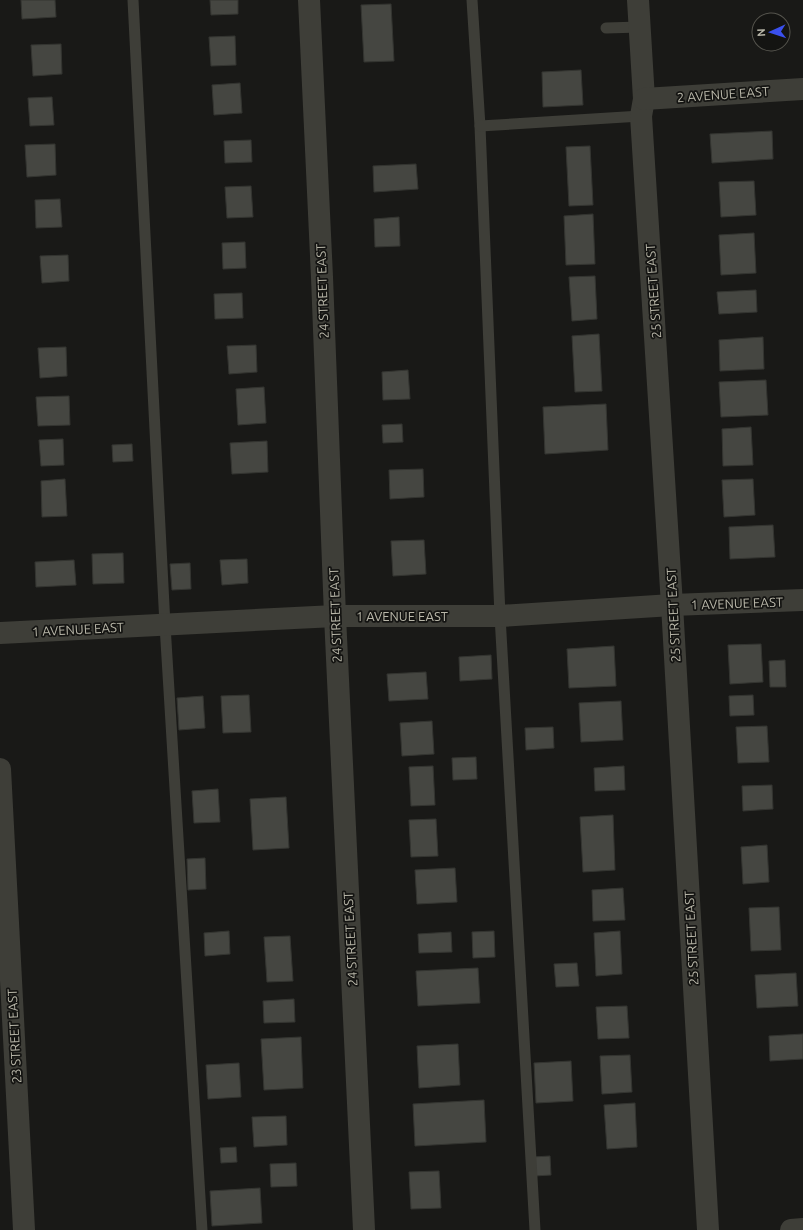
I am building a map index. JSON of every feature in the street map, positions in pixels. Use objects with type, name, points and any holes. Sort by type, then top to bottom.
[{"type":"street","name":"24 STREET EAST","points":[[309,0],[322,277],[335,616],[364,1230]]},
{"type":"street","name":"25 STREET EAST","points":[[638,0],[708,1230]]},
{"type":"street","name":"2 AVENUE EAST","points":[[643,107],[803,89]]},
{"type":"street","name":"1 AVENUE EAST","points":[[0,633],[335,616],[500,616],[672,605],[803,600]]},
{"type":"street","name":"23 STREET EAST","points":[[0,769],[24,1230]]},
{"type":"street","points":[[791,1230],[803,1229]]},
{"type":"lane","points":[[134,0],[165,625],[202,1230]]},
{"type":"lane","points":[[472,0],[480,126],[500,616],[535,1230]]},
{"type":"lane","points":[[606,28],[640,27]]},
{"type":"lane","points":[[480,126],[643,107]]},
{"type":"building","points":[[21,0],[55,0],[56,17],[22,19]]},
{"type":"building","points":[[210,0],[238,0],[238,14],[211,15]]},
{"type":"building","points":[[391,4],[394,61],[364,62],[361,5]]},
{"type":"building","points":[[235,36],[236,65],[211,66],[209,37]]},
{"type":"building","points":[[61,44],[62,74],[33,76],[31,45]]},
{"type":"building","points":[[581,70],[583,105],[543,107],[542,72]]},
{"type":"building","points":[[240,83],[242,113],[214,115],[212,85]]},
{"type":"building","points":[[52,97],[54,125],[30,126],[28,98]]},
{"type":"building","points":[[772,131],[773,159],[712,163],[710,134]]},
{"type":"building","points":[[251,140],[252,162],[225,163],[224,141]]},
{"type":"building","points":[[55,144],[56,175],[27,177],[25,145]]},
{"type":"building","points":[[590,146],[593,205],[569,206],[566,147]]},
{"type":"building","points":[[416,164],[418,189],[374,192],[373,166]]},
{"type":"building","points":[[754,181],[756,215],[721,217],[719,182]]},
{"type":"building","points":[[251,186],[253,217],[227,218],[225,187]]},
{"type":"building","points":[[60,199],[62,227],[36,228],[35,200]]},
{"type":"building","points":[[593,214],[595,264],[566,265],[564,216]]},
{"type":"building","points":[[399,217],[400,246],[375,247],[374,219]]},
{"type":"building","points":[[754,233],[756,273],[721,275],[719,235]]},
{"type":"building","points":[[245,242],[246,268],[223,269],[222,243]]},
{"type":"building","points":[[68,255],[69,281],[42,283],[40,256]]},
{"type":"building","points":[[595,276],[597,319],[572,321],[569,277]]},
{"type":"building","points":[[756,290],[757,312],[719,314],[717,292]]},
{"type":"building","points":[[242,293],[243,318],[215,319],[214,294]]},
{"type":"building","points":[[599,334],[602,391],[575,392],[572,336]]},
{"type":"building","points":[[763,337],[764,369],[720,371],[719,340]]},
{"type":"building","points":[[256,345],[257,372],[229,374],[227,346]]},
{"type":"building","points":[[66,347],[67,376],[40,378],[38,348]]},
{"type":"building","points":[[408,370],[410,399],[383,400],[382,372]]},
{"type":"building","points":[[766,380],[768,415],[721,417],[719,382]]},
{"type":"building","points":[[264,387],[266,423],[238,425],[236,389]]},
{"type":"building","points":[[69,396],[70,425],[38,426],[36,397]]},
{"type":"building","points":[[606,404],[608,450],[545,454],[543,407]]},
{"type":"building","points":[[402,424],[403,442],[383,443],[382,425]]},
{"type":"building","points":[[751,427],[753,465],[723,466],[722,429]]},
{"type":"building","points":[[63,439],[64,465],[41,466],[39,440]]},
{"type":"building","points":[[267,441],[268,472],[232,474],[230,443]]},
{"type":"building","points":[[132,444],[133,461],[113,462],[112,445]]},
{"type":"building","points":[[423,469],[424,497],[390,499],[389,470]]},
{"type":"building","points":[[65,479],[67,516],[42,517],[41,481]]},
{"type":"building","points":[[753,479],[755,515],[724,517],[722,480]]},
{"type":"building","points":[[773,525],[775,557],[730,559],[729,527]]},
{"type":"building","points":[[424,540],[426,574],[393,576],[391,541]]},
{"type":"building","points":[[123,553],[124,583],[93,584],[92,554]]},
{"type":"building","points":[[247,559],[248,583],[222,585],[220,560]]},
{"type":"building","points":[[74,560],[76,585],[36,587],[35,562]]},
{"type":"building","points":[[190,563],[191,589],[172,590],[170,564]]},
{"type":"building","points":[[761,644],[763,682],[730,684],[728,645]]},
{"type":"building","points":[[614,646],[616,686],[569,688],[567,649]]},
{"type":"building","points":[[491,655],[492,679],[460,681],[459,657]]},
{"type":"building","points":[[785,660],[786,687],[770,687],[769,661]]},
{"type":"building","points":[[426,672],[428,699],[389,701],[387,674]]},
{"type":"building","points":[[249,695],[251,732],[223,733],[221,696]]},
{"type":"building","points":[[753,695],[754,715],[730,716],[729,696]]},
{"type":"building","points":[[203,696],[205,728],[179,730],[177,698]]},
{"type":"building","points":[[621,701],[623,740],[581,742],[579,703]]},
{"type":"building","points":[[432,721],[434,754],[402,756],[400,723]]},
{"type":"building","points":[[767,726],[769,762],[738,763],[736,727]]},
{"type":"building","points":[[553,727],[554,748],[526,750],[525,728]]},
{"type":"building","points":[[476,757],[477,779],[453,780],[452,758]]},
{"type":"building","points":[[433,766],[435,805],[411,806],[409,767]]},
{"type":"building","points":[[624,766],[625,790],[595,791],[594,768]]},
{"type":"building","points":[[772,785],[773,809],[743,811],[742,786]]},
{"type":"building","points":[[218,789],[220,822],[194,823],[192,791]]},
{"type":"building","points":[[286,797],[289,848],[253,850],[250,799]]},
{"type":"building","points":[[613,815],[615,870],[583,872],[580,817]]},
{"type":"building","points":[[436,819],[438,856],[411,857],[409,820]]},
{"type":"building","points":[[767,845],[769,882],[743,884],[741,847]]},
{"type":"building","points":[[205,858],[206,889],[188,890],[187,859]]},
{"type":"building","points":[[455,868],[457,902],[417,904],[415,870]]},
{"type":"building","points":[[623,888],[625,920],[593,921],[592,890]]},
{"type":"building","points":[[779,907],[781,950],[751,951],[749,908]]},
{"type":"building","points":[[229,931],[230,954],[205,956],[204,933]]},
{"type":"building","points":[[494,931],[495,957],[473,958],[472,932]]},
{"type":"building","points":[[620,931],[622,974],[596,976],[594,933]]},
{"type":"building","points":[[451,932],[452,952],[419,953],[418,934]]},
{"type":"building","points":[[290,936],[293,981],[267,982],[264,937]]},
{"type":"building","points":[[577,963],[579,986],[556,987],[554,964]]},
{"type":"building","points":[[478,968],[480,1003],[418,1006],[416,971]]},
{"type":"building","points":[[796,973],[798,1006],[757,1008],[755,975]]},
{"type":"building","points":[[294,999],[295,1022],[264,1023],[263,1001]]},
{"type":"building","points":[[627,1006],[629,1038],[598,1039],[596,1007]]},
{"type":"building","points":[[803,1034],[803,1059],[770,1061],[769,1036]]},
{"type":"building","points":[[301,1037],[303,1088],[264,1090],[261,1039]]},
{"type":"building","points":[[458,1044],[460,1085],[419,1088],[417,1046]]},
{"type":"building","points":[[630,1055],[632,1092],[602,1094],[600,1056]]},
{"type":"building","points":[[571,1061],[573,1101],[536,1103],[534,1063]]},
{"type":"building","points":[[239,1063],[241,1097],[208,1099],[206,1065]]},
{"type":"building","points":[[484,1100],[486,1142],[415,1146],[413,1104]]},
{"type":"building","points":[[635,1103],[637,1147],[607,1149],[604,1105]]},
{"type":"building","points":[[286,1116],[287,1145],[254,1147],[252,1117]]},
{"type":"building","points":[[236,1147],[237,1162],[221,1163],[220,1148]]},
{"type":"building","points":[[550,1156],[551,1175],[534,1176],[533,1157]]},
{"type":"building","points":[[296,1163],[297,1186],[271,1187],[270,1164]]},
{"type":"building","points":[[439,1171],[441,1208],[411,1209],[409,1172]]},
{"type":"building","points":[[260,1188],[262,1223],[212,1226],[210,1191]]}]
